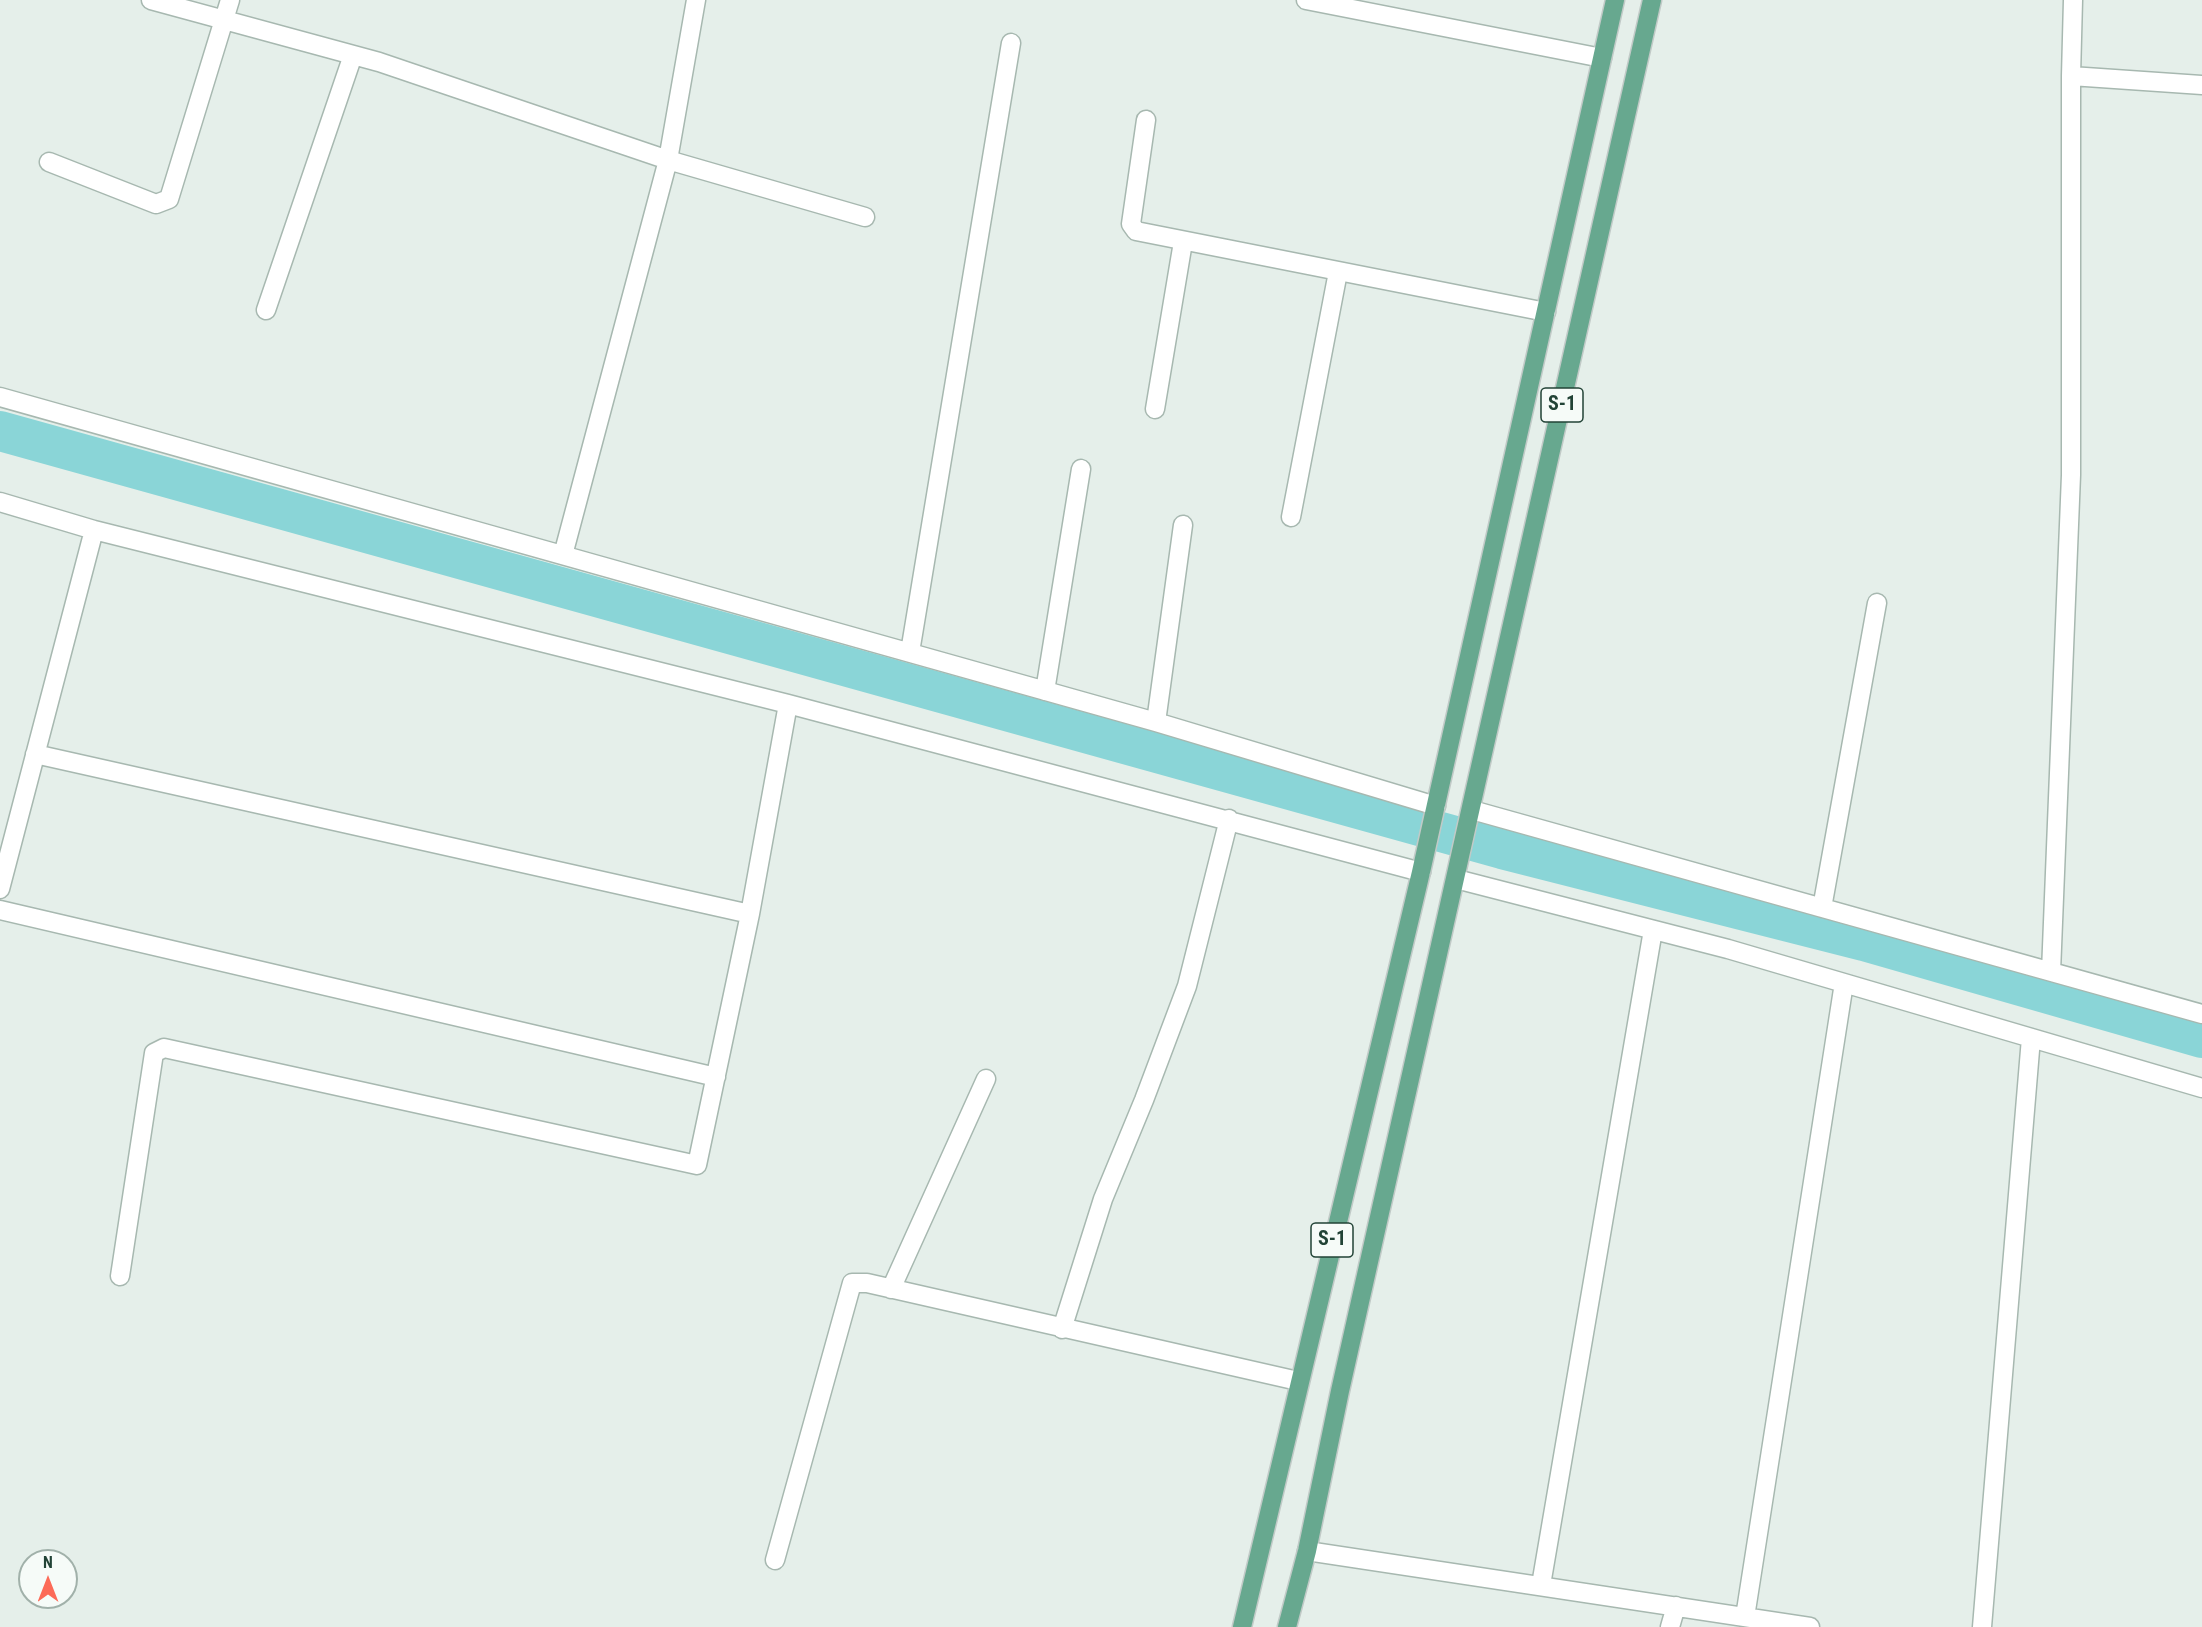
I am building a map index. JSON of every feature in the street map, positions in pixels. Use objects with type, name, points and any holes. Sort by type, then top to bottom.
[{"type":"main road","name":"S-1","points":[[1242,1627],[1264,1541],[1298,1381],[1421,872],[1615,0]]},
{"type":"main road","name":"S-1","points":[[1287,1627],[1307,1551],[1652,0]]},
{"type":"street","points":[[151,0],[353,55],[668,160],[865,217]]},
{"type":"street","points":[[49,162],[156,204],[169,199],[230,0]]},
{"type":"street","points":[[563,555],[668,160],[696,0]]},
{"type":"street","points":[[1306,0],[1602,58]]},
{"type":"street","points":[[2051,972],[2071,475],[2073,0]]},
{"type":"street","points":[[910,652],[1011,43]]},
{"type":"street","points":[[266,310],[353,55]]},
{"type":"street","points":[[2071,76],[2202,85]]},
{"type":"street","points":[[1146,120],[1131,224],[1136,231],[1546,312]]},
{"type":"street","points":[[1155,409],[1183,242]]},
{"type":"street","points":[[1291,517],[1338,272]]},
{"type":"street","points":[[0,397],[1156,722],[1436,806]]},
{"type":"street","points":[[1045,691],[1081,469]]},
{"type":"street","points":[[0,502],[94,530],[788,704],[1229,819],[1421,872]]},
{"type":"street","points":[[1156,722],[1183,525]]},
{"type":"street","points":[[0,889],[94,530]]},
{"type":"street","points":[[1822,908],[1877,603]]},
{"type":"street","points":[[120,1276],[154,1053],[164,1048],[697,1165],[750,914],[788,704]]},
{"type":"street","points":[[35,754],[750,914]]},
{"type":"street","points":[[1472,810],[2202,1014]]},
{"type":"street","points":[[1062,1329],[1103,1199],[1144,1100],[1187,986],[1229,819]]},
{"type":"street","points":[[1455,879],[1653,930],[1844,983],[2202,1088]]},
{"type":"street","points":[[0,910],[716,1077]]},
{"type":"street","points":[[1541,1585],[1653,930]]},
{"type":"street","points":[[1745,1617],[1844,983]]},
{"type":"street","points":[[1982,1627],[2031,1038]]},
{"type":"street","points":[[891,1289],[986,1079]]},
{"type":"street","points":[[775,1560],[852,1283],[867,1283],[1298,1381]]},
{"type":"street","points":[[1307,1551],[1810,1627]]},
{"type":"street","points":[[1670,1627],[1676,1606]]},
{"type":"waterway","points":[[0,431],[1502,849],[1864,941],[2202,1038]]}]
